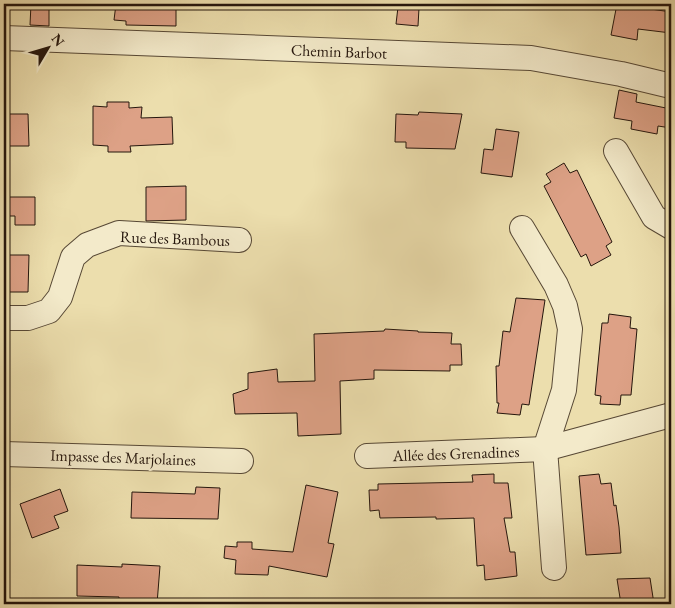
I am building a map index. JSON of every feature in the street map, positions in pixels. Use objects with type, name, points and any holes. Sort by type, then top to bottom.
[{"type":"street","name":"Chemin Barbot","points":[[4,38],[531,58],[620,74],[671,86]]},
{"type":"street","points":[[616,151],[654,217],[671,228]]},
{"type":"street","points":[[522,228],[556,286],[565,306],[570,329],[564,390],[545,449],[554,568]]},
{"type":"street","name":"Rue des Bambous","points":[[4,318],[28,318],[49,311],[60,297],[73,257],[87,245],[119,233],[239,240]]},
{"type":"street","name":"Allée des Grenadines","points":[[367,456],[545,449],[671,415]]},
{"type":"street","name":"Impasse des Marjolaines","points":[[4,454],[241,461]]},
{"type":"building","points":[[31,4],[49,4],[49,26],[30,25]]},
{"type":"building","points":[[116,4],[176,6],[176,26],[126,25],[126,21],[114,20]]},
{"type":"building","points":[[617,4],[671,12],[671,33],[638,29],[637,40],[611,35]]},
{"type":"building","points":[[398,7],[419,8],[418,26],[396,24]]},
{"type":"building","points":[[619,90],[637,94],[636,102],[671,109],[671,128],[658,126],[657,134],[631,129],[632,121],[614,118]]},
{"type":"building","points":[[107,102],[129,102],[129,108],[142,107],[141,118],[172,117],[173,144],[130,146],[131,152],[108,152],[108,146],[93,145],[93,106],[107,107]]},
{"type":"building","points":[[419,112],[462,114],[455,149],[406,148],[406,142],[395,142],[396,114],[418,115]]},
{"type":"building","points":[[4,114],[28,114],[29,146],[4,146]]},
{"type":"building","points":[[496,129],[519,132],[512,177],[481,173],[484,149],[493,150]]},
{"type":"building","points":[[564,163],[570,173],[577,170],[612,242],[606,246],[611,255],[591,266],[586,254],[581,257],[544,186],[551,182],[546,174]]},
{"type":"building","points":[[186,186],[186,220],[146,221],[146,187]]},
{"type":"building","points":[[4,197],[35,197],[35,225],[15,225],[15,216],[4,216]]},
{"type":"building","points":[[4,255],[29,255],[28,292],[4,292]]},
{"type":"building","points":[[516,298],[545,300],[529,405],[522,404],[520,415],[497,413],[499,403],[497,403],[496,366],[499,366],[503,331],[510,332]]},
{"type":"building","points":[[609,314],[631,317],[630,328],[637,329],[631,395],[621,395],[620,405],[600,404],[601,396],[595,395],[602,323],[608,323]]},
{"type":"building","points":[[385,329],[452,333],[451,344],[461,344],[462,365],[450,365],[450,371],[374,370],[374,379],[340,381],[341,434],[298,436],[297,413],[235,414],[233,394],[248,389],[248,373],[277,369],[278,382],[315,381],[314,334],[384,331]]},
{"type":"building","points":[[494,474],[494,483],[508,483],[512,518],[504,518],[510,552],[515,552],[517,576],[485,580],[484,565],[477,566],[474,518],[380,518],[379,510],[370,511],[369,490],[378,490],[378,484],[473,482],[472,475]]},
{"type":"building","points":[[599,474],[601,484],[611,483],[614,506],[616,505],[621,553],[586,555],[579,476]]},
{"type":"building","points":[[306,485],[338,492],[328,543],[334,544],[327,577],[269,566],[268,575],[235,574],[236,560],[224,558],[225,546],[237,547],[237,542],[252,542],[252,549],[293,552]]},
{"type":"building","points":[[196,487],[220,488],[218,519],[131,518],[132,492],[195,494]]},
{"type":"building","points":[[60,489],[68,511],[54,516],[59,528],[32,538],[20,504]]},
{"type":"building","points":[[122,564],[160,566],[157,604],[119,602],[119,597],[77,596],[77,565],[122,567]]},
{"type":"building","points":[[650,578],[654,604],[621,604],[617,579]]}]
